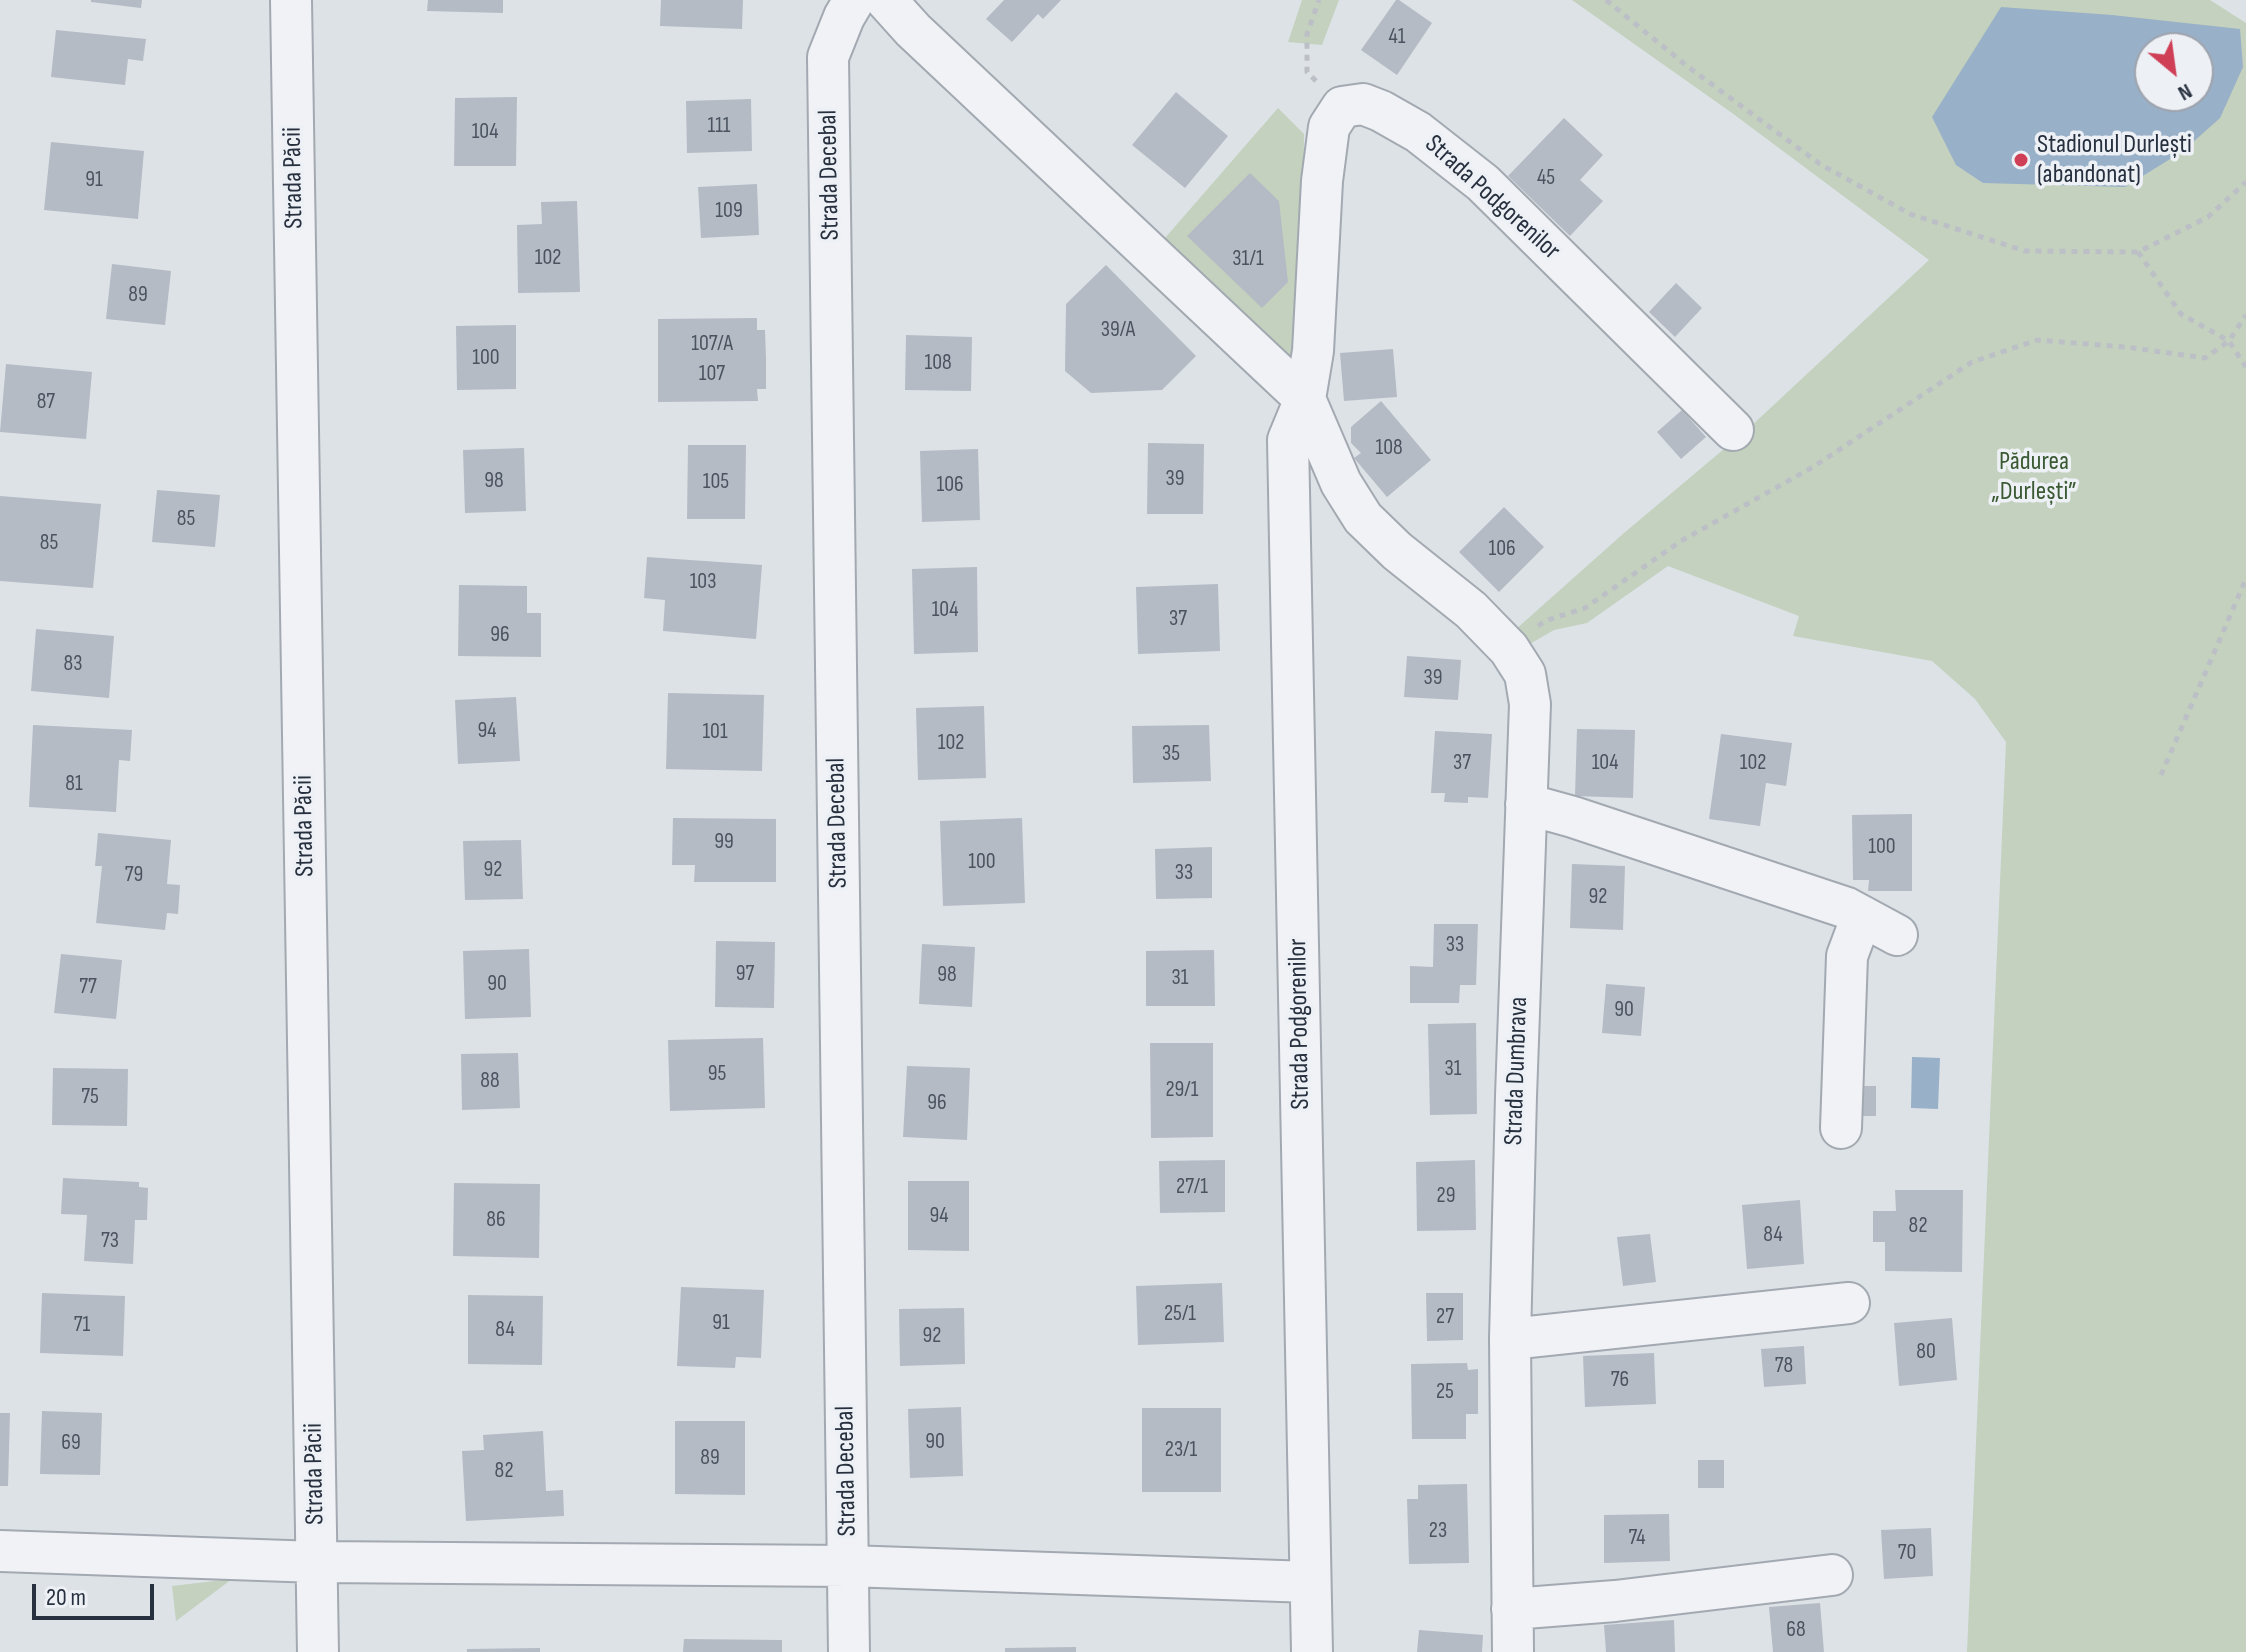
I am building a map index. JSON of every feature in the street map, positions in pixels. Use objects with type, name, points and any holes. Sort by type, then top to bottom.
[{"type":"street","name":"Strada Păcii","points":[[291,0],[318,1652]]},
{"type":"street","name":"Strada Decebal","points":[[849,1652],[828,57],[854,0]]},
{"type":"street","points":[[886,0],[913,30],[1305,399]]},
{"type":"street","name":"Strada Podgorenilor","points":[[1312,1652],[1288,440],[1305,399],[1313,351],[1322,181],[1329,127],[1342,107],[1363,104],[1381,111],[1418,132],[1483,183],[1733,430]]},
{"type":"street","name":"Strada Dumbrava","points":[[1305,399],[1341,483],[1363,518],[1397,551],[1471,610],[1509,649],[1525,674],[1530,704],[1510,1339],[1513,1652]]},
{"type":"street","points":[[1526,804],[1847,908],[1897,935]]},
{"type":"street","points":[[1841,1128],[1847,956],[1862,916]]},
{"type":"street","points":[[1510,1339],[1849,1303]]},
{"type":"street","points":[[0,1551],[317,1562],[848,1566],[1310,1582]]},
{"type":"street","points":[[1512,1609],[1615,1601],[1832,1575]]},
{"type":"path","points":[[1319,0],[1307,34],[1307,72],[1342,107]]},
{"type":"path","points":[[1606,0],[1687,66],[1820,164],[1910,214],[2025,251],[2138,252],[2208,217],[2246,182]]},
{"type":"path","points":[[2138,252],[2181,314],[2229,341],[2246,367]]},
{"type":"path","points":[[1509,649],[1545,621],[1585,608],[1681,541],[1813,467],[1972,362],[2037,340],[2126,347],[2205,358],[2229,341],[2246,315]]},
{"type":"path","points":[[2161,775],[2246,579]]},
{"type":"green space","points":[[1302,0],[1339,0],[1322,45],[1288,42]]},
{"type":"green space","name":"Pădurea „Durlești”","points":[[1572,0],[2210,0],[2246,23],[2246,1652],[1967,1652],[2006,742],[1975,699],[1932,661],[1793,636],[1799,616],[1668,566],[1587,623],[1554,630],[1528,645],[1515,630],[1749,428],[1929,260],[1732,113]]},
{"type":"green space","points":[[1278,108],[1304,134],[1302,336],[1289,358],[1165,238]]},
{"type":"green space","points":[[232,1579],[176,1621],[172,1586]]},
{"type":"water","points":[[2001,7],[2240,29],[2243,67],[2220,118],[2183,151],[2125,187],[1983,183],[1956,165],[1932,117]]},
{"type":"water","points":[[1912,1057],[1940,1058],[1938,1109],[1911,1108]]},
{"type":"building","points":[[91,0],[142,0],[141,8]]},
{"type":"building","points":[[428,0],[503,0],[503,13],[427,11]]},
{"type":"building","points":[[661,0],[743,0],[742,29],[660,26]]},
{"type":"building","points":[[1004,0],[1061,0],[1043,19],[1038,14],[1012,42],[986,19]]},
{"type":"building","points":[[1396,0],[1432,23],[1397,75],[1361,50]]},
{"type":"building","points":[[56,30],[146,39],[143,61],[128,59],[125,85],[51,77]]},
{"type":"building","points":[[1176,92],[1228,136],[1185,188],[1132,145]]},
{"type":"building","points":[[517,97],[516,166],[454,166],[455,98]]},
{"type":"building","points":[[751,99],[752,151],[687,153],[686,101]]},
{"type":"building","points":[[1564,118],[1603,155],[1580,180],[1603,201],[1570,236],[1508,176]]},
{"type":"building","points":[[51,142],[144,151],[138,219],[44,210]]},
{"type":"building","points":[[1250,173],[1279,201],[1288,282],[1262,308],[1187,236]]},
{"type":"building","points":[[757,184],[759,235],[701,238],[698,187]]},
{"type":"building","points":[[577,201],[580,292],[518,293],[517,225],[542,224],[541,202]]},
{"type":"building","points":[[112,264],[171,271],[165,325],[106,319]]},
{"type":"building","points":[[1106,265],[1196,356],[1162,390],[1091,393],[1065,371],[1066,304]]},
{"type":"building","points":[[1676,283],[1702,308],[1675,337],[1649,312]]},
{"type":"building","points":[[757,318],[757,330],[765,330],[766,359],[766,389],[757,389],[758,401],[658,402],[658,319]]},
{"type":"building","points":[[516,325],[516,389],[457,390],[456,326]]},
{"type":"building","points":[[906,335],[972,337],[971,391],[905,390]]},
{"type":"building","points":[[1393,349],[1397,397],[1344,401],[1340,353]]},
{"type":"building","points":[[6,364],[92,372],[86,439],[0,432]]},
{"type":"building","points":[[1381,401],[1431,460],[1387,497],[1354,458],[1361,453],[1351,443],[1351,427]]},
{"type":"building","points":[[1682,410],[1706,437],[1681,459],[1657,432]]},
{"type":"building","points":[[1148,443],[1204,444],[1203,514],[1147,514]]},
{"type":"building","points":[[688,445],[746,445],[745,519],[687,519]]},
{"type":"building","points":[[524,448],[526,511],[465,513],[463,450]]},
{"type":"building","points":[[978,449],[980,520],[922,522],[920,451]]},
{"type":"building","points":[[157,490],[220,495],[215,547],[152,542]]},
{"type":"building","points":[[0,496],[101,504],[93,588],[0,581]]},
{"type":"building","points":[[1504,507],[1544,547],[1499,592],[1459,552]]},
{"type":"building","points":[[647,557],[762,565],[756,639],[663,631],[665,600],[644,598]]},
{"type":"building","points":[[977,567],[978,652],[914,654],[912,569]]},
{"type":"building","points":[[1218,584],[1220,651],[1138,654],[1136,587]]},
{"type":"building","points":[[459,585],[527,586],[527,613],[541,613],[541,657],[458,656]]},
{"type":"building","points":[[36,629],[114,636],[109,698],[31,691]]},
{"type":"building","points":[[1407,656],[1461,660],[1458,700],[1404,697]]},
{"type":"building","points":[[668,693],[764,695],[762,771],[666,769]]},
{"type":"building","points":[[516,697],[520,761],[458,764],[455,700]]},
{"type":"building","points":[[984,706],[986,778],[918,780],[916,708]]},
{"type":"building","points":[[33,725],[132,730],[130,761],[119,760],[116,812],[29,807]]},
{"type":"building","points":[[1209,725],[1211,781],[1133,783],[1132,726]]},
{"type":"building","points":[[1577,729],[1635,730],[1633,798],[1575,796]]},
{"type":"building","points":[[1435,731],[1492,734],[1488,798],[1468,797],[1468,803],[1444,802],[1445,793],[1431,793]]},
{"type":"building","points":[[1721,734],[1792,743],[1786,786],[1766,783],[1760,826],[1709,819]]},
{"type":"building","points":[[1912,814],[1912,891],[1868,891],[1869,880],[1853,880],[1852,815]]},
{"type":"building","points":[[673,818],[776,819],[776,882],[694,882],[695,865],[672,865]]},
{"type":"building","points":[[1022,818],[1025,903],[943,906],[940,821]]},
{"type":"building","points":[[98,833],[171,840],[167,884],[180,885],[178,914],[167,913],[165,930],[96,923],[102,866],[95,866]]},
{"type":"building","points":[[521,840],[523,899],[465,900],[463,841]]},
{"type":"building","points":[[1212,847],[1212,898],[1156,899],[1155,849]]},
{"type":"building","points":[[1572,864],[1625,866],[1623,930],[1570,928]]},
{"type":"building","points":[[1434,924],[1478,924],[1476,985],[1460,985],[1459,1003],[1410,1003],[1410,966],[1433,967]]},
{"type":"building","points":[[716,941],[775,942],[774,1008],[715,1007]]},
{"type":"building","points":[[922,944],[975,947],[972,1007],[919,1004]]},
{"type":"building","points":[[529,949],[531,1017],[465,1019],[463,951]]},
{"type":"building","points":[[1214,950],[1215,1006],[1146,1006],[1146,951]]},
{"type":"building","points":[[61,954],[122,960],[116,1019],[54,1013]]},
{"type":"building","points":[[1606,984],[1645,987],[1641,1036],[1602,1033]]},
{"type":"building","points":[[1476,1023],[1477,1114],[1430,1115],[1428,1024]]},
{"type":"building","points":[[763,1038],[765,1108],[670,1111],[668,1040]]},
{"type":"building","points":[[1150,1043],[1213,1043],[1213,1137],[1151,1138]]},
{"type":"building","points":[[518,1053],[520,1108],[462,1110],[461,1054]]},
{"type":"building","points":[[907,1066],[970,1068],[967,1140],[903,1137]]},
{"type":"building","points":[[53,1068],[128,1069],[127,1126],[52,1125]]},
{"type":"building","points":[[1856,1086],[1876,1086],[1876,1116],[1857,1116]]},
{"type":"building","points":[[1225,1160],[1225,1212],[1160,1213],[1159,1161]]},
{"type":"building","points":[[1475,1160],[1476,1230],[1417,1231],[1416,1162]]},
{"type":"building","points":[[63,1178],[139,1182],[139,1187],[148,1188],[147,1220],[135,1220],[133,1264],[84,1261],[87,1215],[61,1214]]},
{"type":"building","points":[[908,1181],[969,1181],[969,1251],[908,1250]]},
{"type":"building","points":[[454,1183],[540,1184],[539,1258],[453,1256]]},
{"type":"building","points":[[1895,1190],[1963,1190],[1962,1272],[1885,1271],[1885,1242],[1873,1242],[1873,1211],[1896,1211]]},
{"type":"building","points":[[1800,1200],[1804,1264],[1747,1269],[1742,1205]]},
{"type":"building","points":[[1650,1234],[1656,1282],[1623,1286],[1617,1237]]},
{"type":"building","points":[[1222,1283],[1224,1342],[1138,1345],[1136,1286]]},
{"type":"building","points":[[681,1287],[764,1290],[761,1358],[736,1357],[735,1368],[677,1366]]},
{"type":"building","points":[[42,1293],[125,1296],[123,1356],[40,1353]]},
{"type":"building","points":[[1426,1293],[1463,1293],[1463,1340],[1427,1341]]},
{"type":"building","points":[[468,1295],[543,1296],[542,1365],[468,1364]]},
{"type":"building","points":[[964,1308],[965,1364],[900,1366],[899,1309]]},
{"type":"building","points":[[1952,1318],[1957,1380],[1899,1386],[1894,1323]]},
{"type":"building","points":[[1804,1346],[1806,1384],[1764,1387],[1761,1349]]},
{"type":"building","points":[[1654,1353],[1656,1404],[1585,1407],[1583,1356]]},
{"type":"building","points":[[1467,1363],[1468,1370],[1478,1369],[1478,1414],[1466,1414],[1466,1439],[1412,1439],[1411,1364]]},
{"type":"building","points":[[961,1407],[963,1476],[910,1478],[908,1409]]},
{"type":"building","points":[[1142,1408],[1221,1408],[1221,1492],[1142,1492]]},
{"type":"building","points":[[42,1411],[102,1413],[100,1475],[40,1474]]},
{"type":"building","points":[[0,1413],[10,1413],[8,1486],[0,1486]]},
{"type":"building","points":[[675,1421],[745,1421],[745,1495],[675,1494]]},
{"type":"building","points":[[543,1431],[546,1491],[563,1490],[564,1516],[466,1521],[462,1451],[484,1450],[483,1435]]},
{"type":"building","points":[[1698,1460],[1724,1460],[1724,1488],[1698,1488]]},
{"type":"building","points":[[1467,1484],[1469,1563],[1409,1564],[1407,1499],[1418,1499],[1418,1485]]},
{"type":"building","points":[[1669,1514],[1670,1561],[1604,1563],[1604,1515]]},
{"type":"building","points":[[1931,1528],[1933,1576],[1884,1579],[1881,1530]]},
{"type":"building","points":[[1820,1603],[1824,1652],[1773,1652],[1769,1607]]},
{"type":"building","points":[[1674,1620],[1675,1652],[1606,1652],[1604,1625]]},
{"type":"building","points":[[1419,1630],[1483,1635],[1482,1652],[1417,1652]]},
{"type":"building","points":[[684,1639],[782,1640],[782,1652],[683,1652]]},
{"type":"building","points":[[1076,1647],[1076,1652],[1005,1652],[1005,1648]]},
{"type":"building","points":[[540,1648],[540,1652],[467,1652],[467,1649]]},
{"type":"place","name":"Stadionul Durlești (abandonat)","points":[[2021,160]]}]
